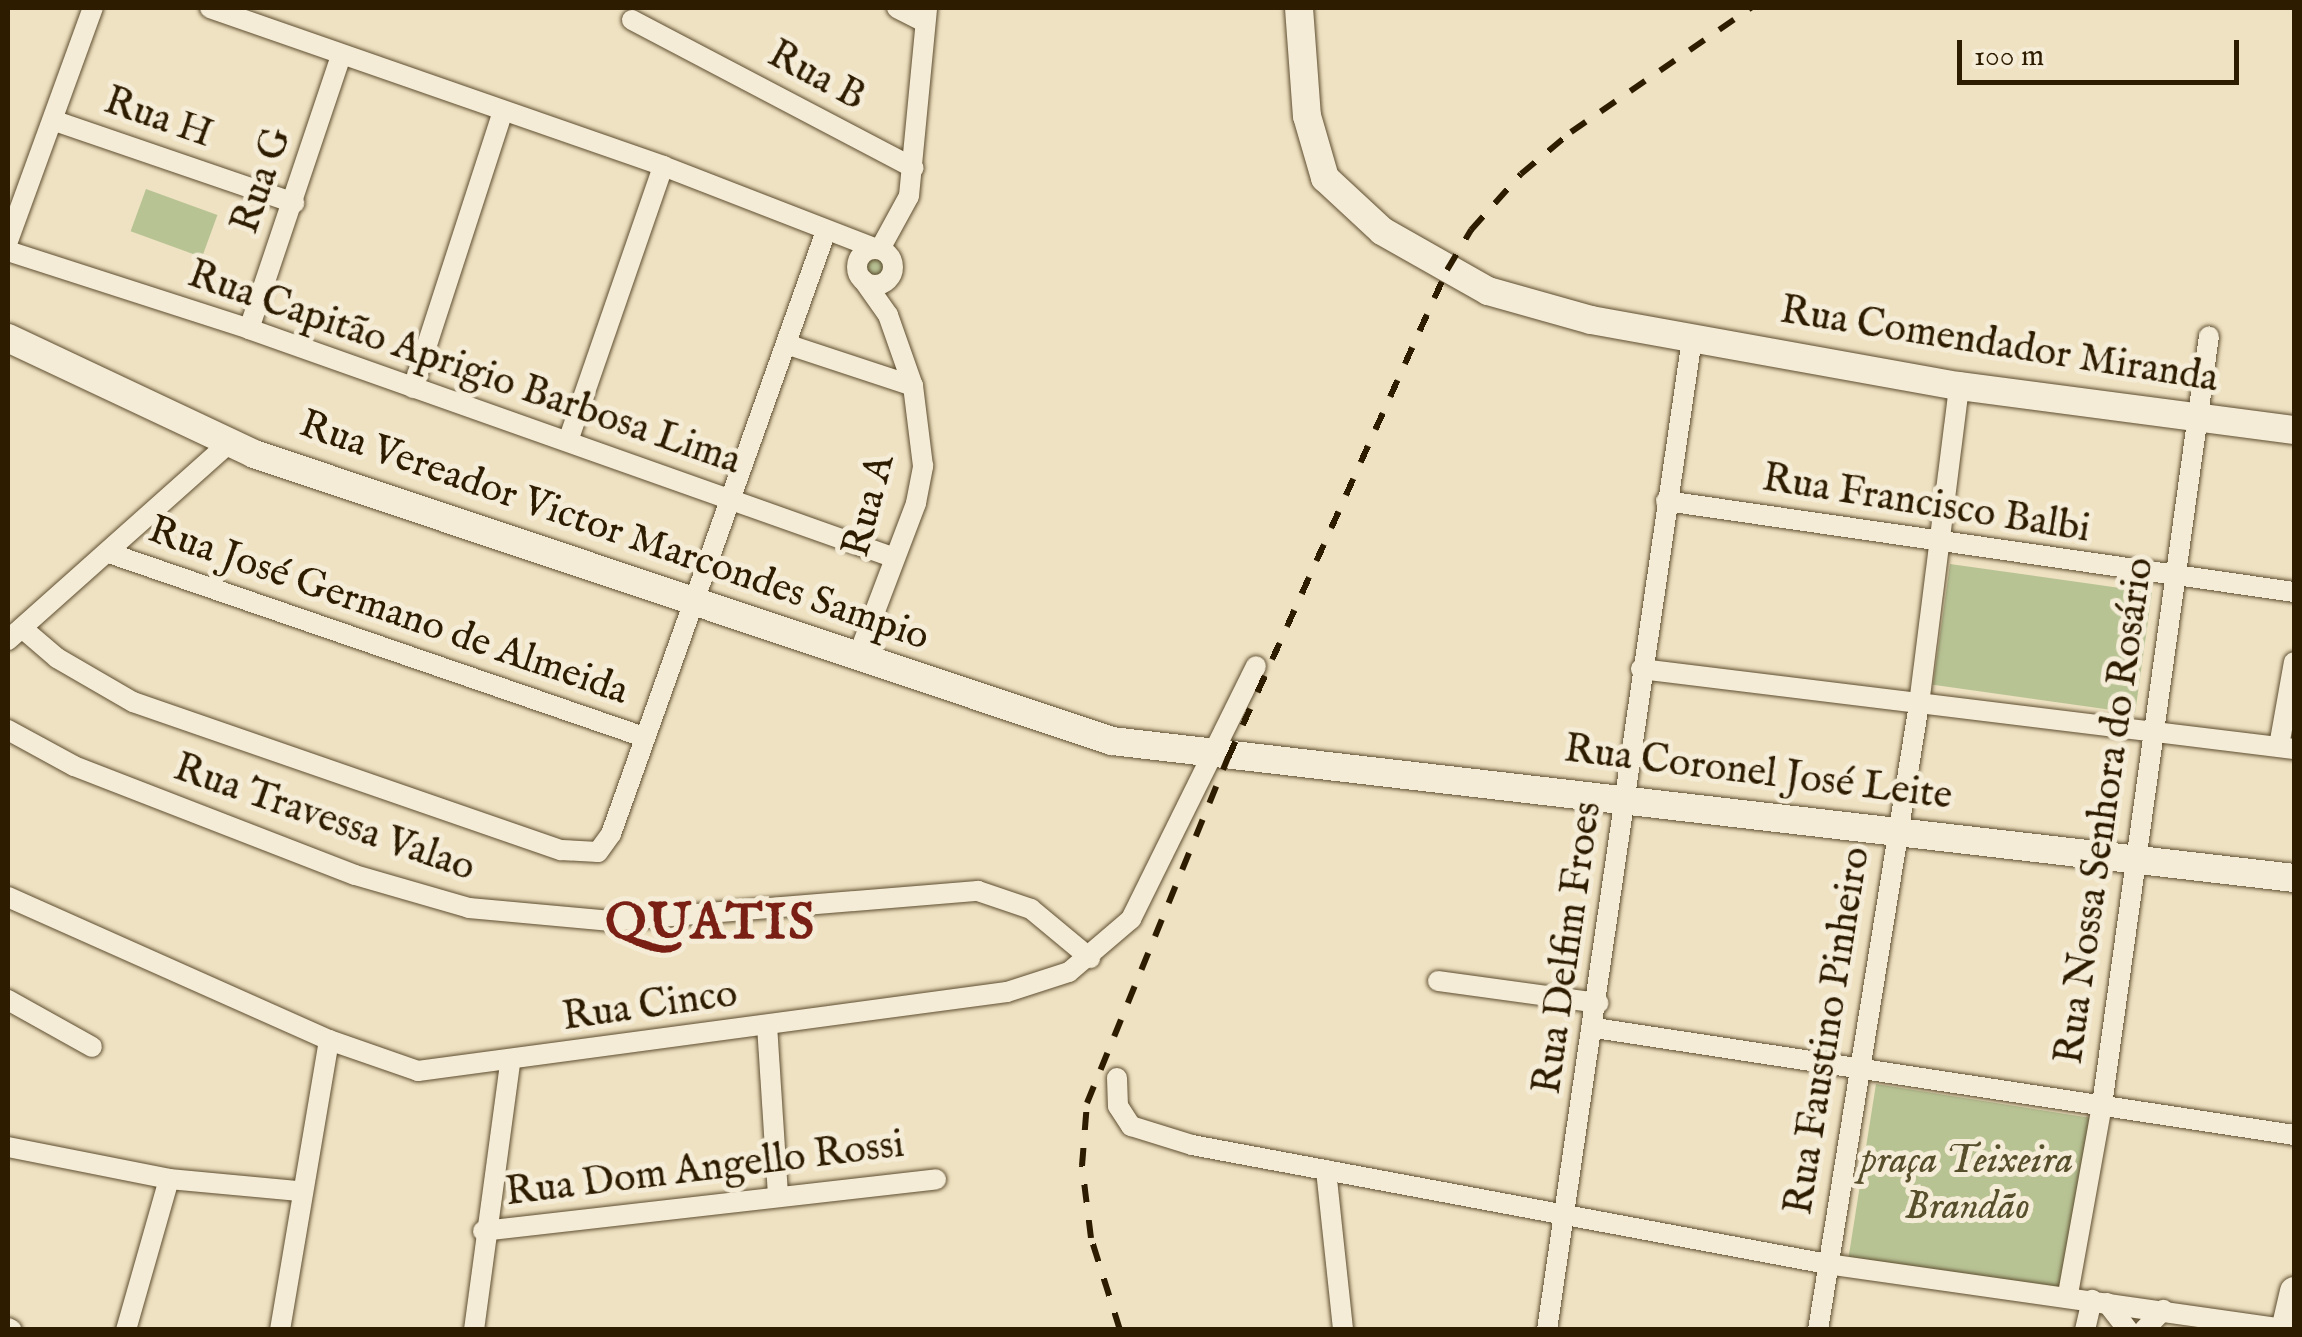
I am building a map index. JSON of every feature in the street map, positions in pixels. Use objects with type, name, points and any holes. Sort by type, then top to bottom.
[{"type":"street","points":[[8,241],[56,121],[93,8]]},
{"type":"street","points":[[210,8],[663,166],[886,254]]},
{"type":"street","points":[[861,276],[875,285],[914,168],[926,15],[898,8]]},
{"type":"street","name":"Rua Comendador Miranda","points":[[1298,8],[1314,148],[1325,178],[1352,209],[1488,292],[1692,338],[1959,386],[2294,430]]},
{"type":"street","name":"Rua B","points":[[632,20],[914,168]]},
{"type":"street","name":"Rua G","points":[[249,329],[342,55]]},
{"type":"street","points":[[413,388],[503,111]]},
{"type":"street","name":"Rua H","points":[[56,121],[294,203]]},
{"type":"street","points":[[568,441],[663,166]]},
{"type":"street","points":[[830,233],[888,315]]},
{"type":"street","points":[[228,444],[15,634],[133,702],[578,855],[606,845],[693,597],[830,233]]},
{"type":"street","name":"Rua Capitão Aprigio Barbosa Lima","points":[[8,252],[249,329],[895,558]]},
{"type":"street","points":[[861,276],[863,253],[886,254]]},
{"type":"street","points":[[886,254],[888,315]]},
{"type":"street","name":"Rua A","points":[[858,656],[895,558],[922,466],[912,386],[888,315]]},
{"type":"street","name":"Rua Nossa Senhora do Rosário","points":[[2068,1294],[2102,1106],[2172,578],[2209,336]]},
{"type":"street","name":"Rua Vereador Victor Marcondes Sampio","points":[[8,338],[228,444],[693,597],[1078,732],[1211,756]]},
{"type":"street","name":"Rua Delfim Froes","points":[[1547,1330],[1596,1028],[1640,668],[1692,338]]},
{"type":"street","points":[[786,344],[912,386]]},
{"type":"street","name":"Rua Faustino Pinheiro","points":[[1818,1330],[1919,704],[1959,386]]},
{"type":"street","name":"Rua Francisco Balbi","points":[[1666,502],[2172,578],[2294,592]]},
{"type":"street","name":"Rua José Germano de Almeida","points":[[109,553],[644,738]]},
{"type":"street","points":[[1640,668],[1919,704],[2152,728],[2287,748],[2294,662]]},
{"type":"street","name":"Rua Cinco","points":[[11,901],[328,1040],[418,1071],[510,1062],[1018,990],[1090,958],[1143,900],[1256,666]]},
{"type":"street","name":"Rua Travessa Valao","points":[[8,730],[74,766],[355,875],[469,908],[611,921],[978,891],[1021,903],[1090,958]]},
{"type":"street","name":"Rua Coronel José Leite","points":[[1211,756],[1626,799],[2294,878]]},
{"type":"street","points":[[1438,981],[1598,1003]]},
{"type":"street","points":[[8,1000],[92,1047]]},
{"type":"street","points":[[766,1025],[778,1197]]},
{"type":"street","points":[[1596,1028],[2294,1135]]},
{"type":"street","points":[[280,1330],[299,1190],[328,1040]]},
{"type":"street","points":[[474,1330],[483,1231],[510,1062]]},
{"type":"street","points":[[1117,1078],[1118,1106],[1131,1126],[1256,1158],[1827,1264],[2068,1294],[2285,1329],[2294,1290]]},
{"type":"street","points":[[8,1147],[169,1179],[299,1190]]},
{"type":"street","points":[[1326,1170],[1344,1330]]},
{"type":"street","points":[[126,1330],[169,1179]]},
{"type":"street","name":"Rua Dom Angello Rossi","points":[[483,1231],[936,1179]]},
{"type":"street","points":[[2085,1330],[2100,1302]]},
{"type":"street","points":[[2100,1302],[2128,1330]]},
{"type":"street","points":[[2144,1330],[2163,1310]]},
{"type":"green space","points":[[146,189],[217,215],[202,257],[131,231]]},
{"type":"green space","points":[[875,252],[886,256],[890,267],[886,278],[875,282],[864,278],[860,267],[864,256]]},
{"type":"green space","points":[[1950,564],[2152,592],[2135,713],[1933,685]]},
{"type":"green space","name":"praça Teixeira Brandão","points":[[1876,1084],[2091,1118],[2064,1293],[1848,1259]]},
{"type":"railway","points":[[1120,1330],[1091,1238],[1082,1166],[1087,1103],[1228,758],[1447,270],[1471,230],[1521,174],[1571,132],[1751,8]]},
{"type":"district","name":"QUATIS","points":[[711,925]]}]
